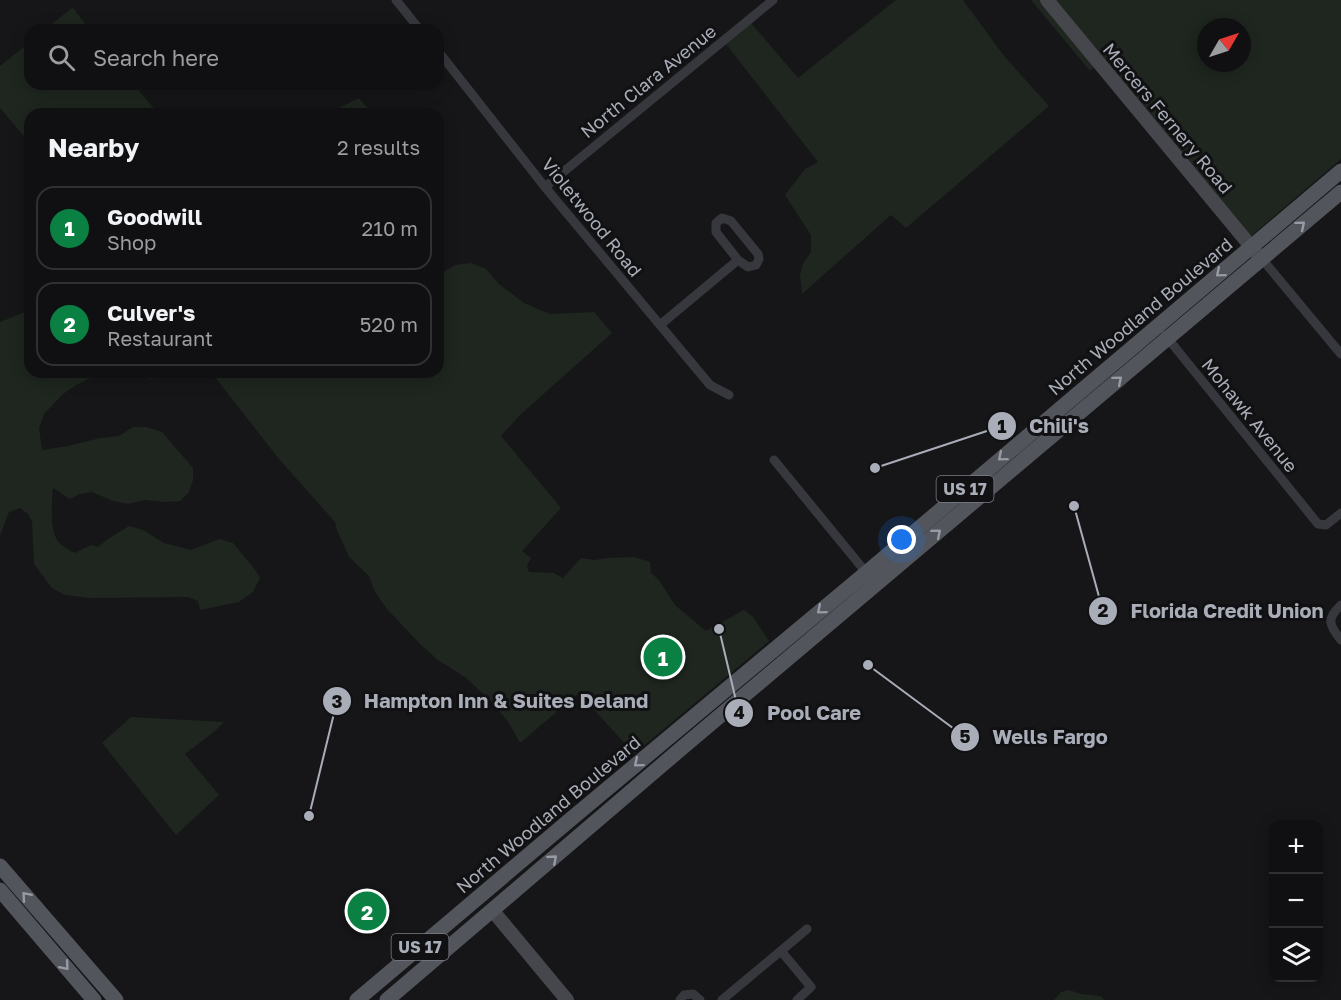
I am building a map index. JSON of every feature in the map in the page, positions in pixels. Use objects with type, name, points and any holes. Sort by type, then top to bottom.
[{"type":"main road","name":"North Woodland Boulevard","points":[[357,1000],[699,712],[1074,418],[1251,247],[1341,171]]},
{"type":"main road","name":"North Woodland Boulevard","points":[[390,997],[663,765],[1063,406],[1262,259],[1341,192]]},
{"type":"main road","points":[[683,747],[683,738],[699,712]]},
{"type":"main road","points":[[663,765],[671,750],[670,737]]},
{"type":"main road","points":[[493,911],[493,900],[497,893],[523,870],[545,841]]},
{"type":"main road","points":[[0,866],[116,1000]]},
{"type":"main road","points":[[0,890],[95,1000],[103,985]]},
{"type":"main road","points":[[475,926],[482,912],[484,893]]},
{"type":"main road","points":[[36,932],[51,925]]},
{"type":"main road","points":[[390,997],[397,977],[411,955]]},
{"type":"street","points":[[396,0],[415,24]]},
{"type":"street","name":"North Clara Avenue","points":[[545,187],[773,0]]},
{"type":"street","name":"Mercers Fernery Road","points":[[1047,0],[1262,259]]},
{"type":"street","name":"Violetwood Road","points":[[444,59],[545,187],[710,385],[729,395]]},
{"type":"street","points":[[722,218],[731,221],[758,254],[759,259],[756,265],[748,267],[738,260],[716,232],[716,223],[722,218]]},
{"type":"street","points":[[1262,259],[1341,354]]},
{"type":"street","points":[[660,325],[738,260]]},
{"type":"street","name":"Mohawk Avenue","points":[[1163,332],[1317,524],[1326,525],[1341,513]]},
{"type":"street","points":[[1063,406],[1074,418]]},
{"type":"street","points":[[774,460],[871,579]]},
{"type":"street","points":[[1341,605],[1334,612],[1330,622],[1332,629],[1341,640]]},
{"type":"street","points":[[493,911],[567,1000]]},
{"type":"street","points":[[722,1000],[807,929]]},
{"type":"street","points":[[781,951],[811,987],[797,1000]]},
{"type":"street","points":[[680,1000],[684,995],[693,994],[700,1000]]},
{"type":"shaded area","points":[[896,0],[963,0],[1004,56],[1049,106],[906,228],[891,215],[802,294],[800,275],[803,264],[811,252],[811,235],[785,195],[805,169],[818,162],[726,44],[751,23],[798,78]]},
{"type":"shaded area","points":[[1031,0],[1041,0],[1095,66],[1090,71]]},
{"type":"shaded area","points":[[1053,0],[1341,0],[1341,159],[1250,237]]},
{"type":"shaded area","points":[[72,8],[85,24],[52,24]]},
{"type":"shaded area","points":[[24,47],[24,90],[138,90],[154,108],[24,108],[24,136],[0,108],[0,66]]},
{"type":"shaded area","points":[[359,98],[367,108],[339,108]]},
{"type":"shaded area","points":[[471,263],[486,269],[499,284],[524,303],[550,314],[594,312],[612,333],[519,416],[501,436],[561,508],[522,551],[531,558],[527,565],[529,572],[554,573],[563,578],[581,558],[594,560],[634,557],[650,562],[651,573],[659,580],[675,605],[706,631],[744,610],[753,617],[769,641],[634,754],[579,693],[520,743],[509,723],[491,701],[466,678],[438,660],[422,646],[387,609],[375,592],[369,576],[349,557],[335,522],[279,459],[216,378],[444,378],[444,271],[455,265]]},
{"type":"shaded area","points":[[24,312],[24,378],[91,378],[63,394],[44,414],[39,428],[42,450],[119,436],[133,427],[146,427],[162,432],[193,468],[193,480],[189,492],[180,501],[145,500],[128,504],[113,501],[92,492],[70,499],[53,488],[52,521],[58,541],[75,553],[91,545],[98,547],[129,526],[143,530],[164,543],[191,550],[219,539],[233,543],[256,571],[260,578],[253,592],[239,602],[200,610],[198,601],[188,597],[91,598],[64,595],[51,587],[34,564],[32,522],[28,514],[20,508],[9,512],[0,536],[0,322]]},
{"type":"shaded area","points":[[131,717],[224,722],[185,754],[219,795],[176,835],[102,743]]},
{"type":"shaded area","points":[[1069,990],[1101,996],[1104,1000],[1054,1000],[1061,992]]},
{"type":"place","name":"Chili's","points":[[875,468]]},
{"type":"place","name":"Florida Credit Union","points":[[1074,506]]},
{"type":"place","name":"Pool Care","points":[[719,629]]},
{"type":"place","name":"Goodwill","points":[[663,657]]},
{"type":"place","name":"Wells Fargo","points":[[868,665]]},
{"type":"place","name":"Hampton Inn & Suites Deland","points":[[309,816]]},
{"type":"place","name":"Culver's","points":[[367,911]]}]
